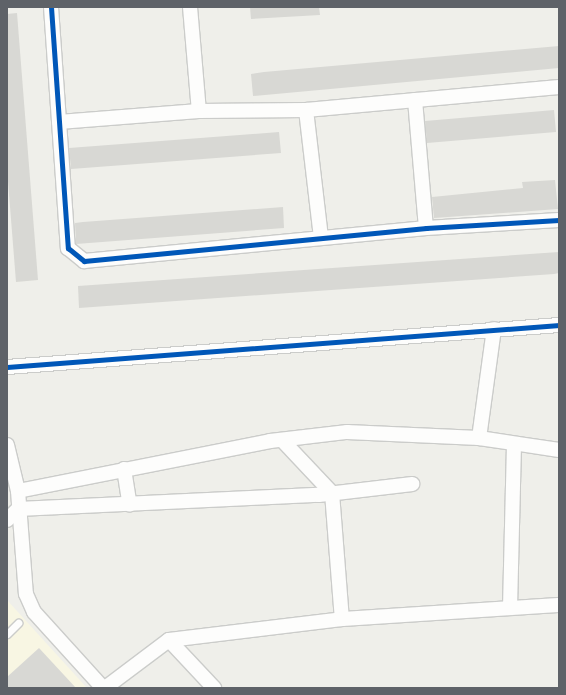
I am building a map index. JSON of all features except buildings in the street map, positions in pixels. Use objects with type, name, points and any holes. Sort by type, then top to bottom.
[{"type":"street","points":[[51,7],[68,248],[84,261],[321,237],[426,228],[559,220]]},
{"type":"street","points":[[190,7],[199,111]]},
{"type":"street","points":[[58,122],[199,111],[306,110],[559,87]]},
{"type":"street","points":[[415,100],[426,228]]},
{"type":"street","points":[[306,110],[321,237]]},
{"type":"street","points":[[7,367],[494,328],[559,325]]},
{"type":"street","points":[[479,438],[494,328]]},
{"type":"street","points":[[18,491],[124,469],[282,440],[346,432],[479,438],[559,450]]},
{"type":"street","points":[[282,440],[332,493],[342,619]]},
{"type":"street","points":[[510,608],[514,444]]},
{"type":"street","points":[[7,445],[18,491],[18,509],[26,594],[34,612],[104,688],[169,640],[342,619],[559,606]]},
{"type":"street","points":[[124,469],[130,506]]},
{"type":"street","points":[[7,520],[18,509],[130,506],[332,493],[412,484]]},
{"type":"street","points":[[169,640],[214,688]]},
{"type":"lane","points":[[7,634],[18,623]]},
{"type":"shaded area","points":[[7,600],[87,688],[7,688]]},
{"type":"cycle path","points":[[51,7],[68,248],[84,261],[426,228],[559,220]]},
{"type":"cycle path","points":[[7,367],[559,325]]}]
